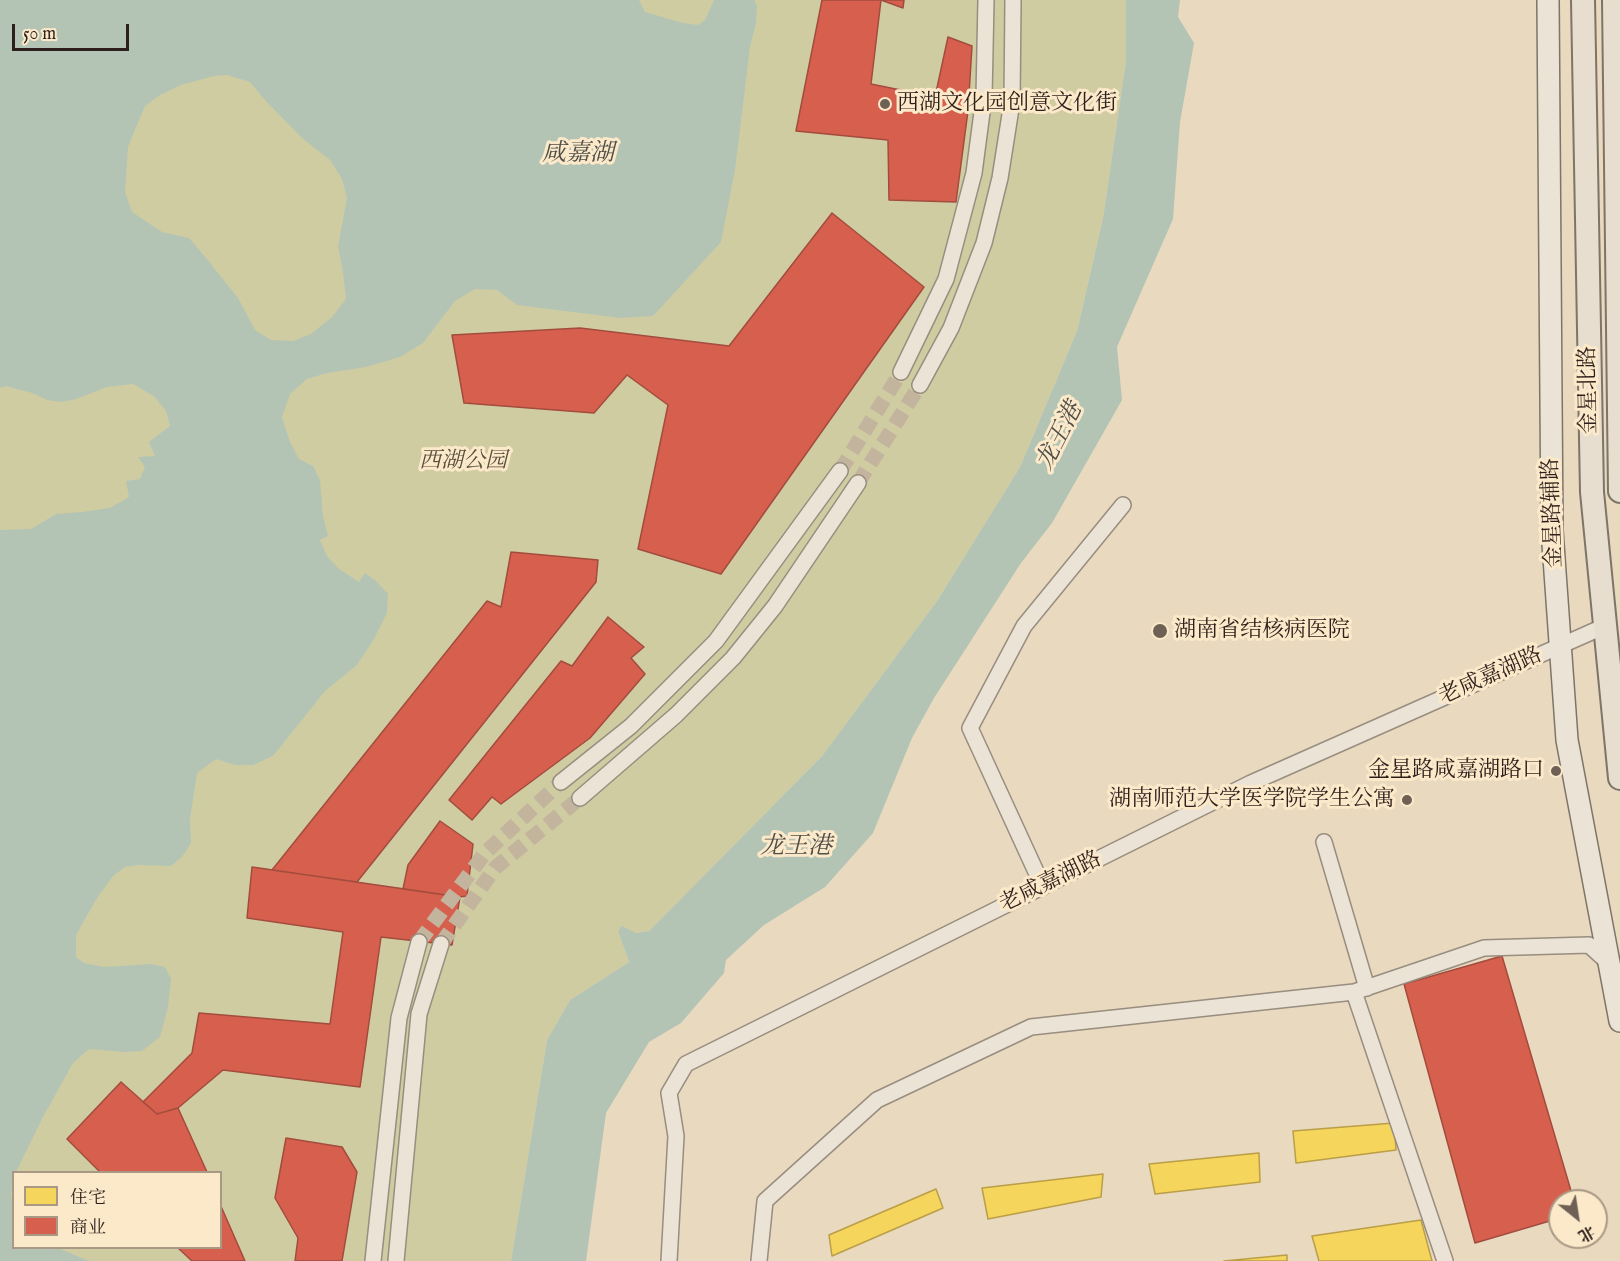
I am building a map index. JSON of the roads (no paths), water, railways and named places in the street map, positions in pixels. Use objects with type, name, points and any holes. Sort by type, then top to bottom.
[{"type":"main road","name":"金星北路","points":[[1583,0],[1592,492],[1620,778]]},
{"type":"main road","name":"金星北路","points":[[1614,0],[1620,491]]},
{"type":"street","points":[[901,372],[946,279],[974,173],[984,96],[986,0]]},
{"type":"street","points":[[920,385],[951,328],[984,243],[1000,178],[1012,102],[1013,0]]},
{"type":"street","name":"金星路辅路","points":[[1548,0],[1552,530],[1567,740],[1620,1021]]},
{"type":"street","points":[[561,782],[631,726],[716,641],[840,471]]},
{"type":"street","points":[[580,798],[676,715],[733,658],[775,606],[858,483]]},
{"type":"street","points":[[1043,887],[969,728],[1024,626],[1123,505]]},
{"type":"street","name":"老咸嘉湖路","points":[[669,1261],[676,1136],[669,1093],[686,1064],[1251,783],[1605,626]]},
{"type":"street","points":[[1324,842],[1360,990],[1445,1261]]},
{"type":"street","points":[[373,1261],[399,1018],[419,942]]},
{"type":"street","points":[[396,1261],[419,1014],[441,944]]},
{"type":"street","points":[[759,1261],[765,1201],[877,1100],[1031,1027],[1360,990],[1484,948],[1589,945],[1620,972]]},
{"type":"water","name":"咸嘉湖","points":[[0,0],[639,0],[645,12],[698,25],[705,20],[714,0],[754,0],[757,6],[756,23],[750,47],[735,170],[721,242],[653,316],[621,318],[517,305],[497,290],[475,289],[455,301],[423,343],[400,357],[366,367],[327,373],[307,379],[290,394],[282,417],[290,442],[299,459],[313,466],[320,480],[323,516],[328,536],[320,540],[327,556],[339,569],[359,582],[365,573],[376,581],[388,594],[387,613],[357,665],[325,691],[273,756],[253,765],[235,765],[216,759],[197,773],[190,819],[191,843],[182,857],[171,866],[125,867],[113,876],[97,898],[76,935],[76,957],[84,963],[104,967],[151,964],[165,967],[171,979],[168,1007],[160,1037],[142,1051],[89,1049],[73,1063],[16,1171],[12,1171],[12,1249],[60,1249],[89,1261],[0,1261],[0,530],[31,529],[56,514],[110,508],[129,497],[126,481],[140,479],[145,467],[138,457],[155,456],[149,442],[170,426],[166,411],[155,397],[133,384],[107,387],[61,402],[47,400],[6,386],[0,388]],"holes":[[[227,75],[250,82],[302,138],[330,160],[342,179],[347,198],[338,246],[346,299],[332,317],[311,334],[293,341],[271,340],[255,330],[238,298],[189,238],[162,232],[132,212],[125,192],[128,147],[145,106],[160,95],[181,85]]]},
{"type":"water","name":"龙王港","points":[[1126,0],[1180,0],[1178,17],[1194,43],[1180,122],[1173,219],[1117,347],[1122,400],[1052,523],[1021,563],[934,698],[912,738],[873,833],[825,887],[764,925],[726,960],[724,973],[681,1023],[649,1042],[606,1113],[586,1261],[511,1261],[547,1040],[570,1000],[629,962],[618,931],[622,926],[636,933],[649,931],[822,756],[937,601],[1020,467],[1077,331],[1103,218],[1126,61]]},
{"type":"tunnel","points":[[840,471],[901,372]]},
{"type":"tunnel","points":[[858,483],[920,385]]},
{"type":"tunnel","points":[[419,942],[485,853],[561,782]]},
{"type":"tunnel","points":[[441,944],[495,868],[580,798]]},
{"type":"place","name":"西湖文化园创意文化街","points":[[885,104]]},
{"type":"place","name":"湖南省结核病医院","points":[[1160,631]]},
{"type":"place","name":"金星路咸嘉湖路口","points":[[1556,771]]},
{"type":"place","name":"湖南师范大学医学院学生公寓","points":[[1407,800]]},
{"type":"park label","name":"西湖公园","points":[[463,462]]}]
